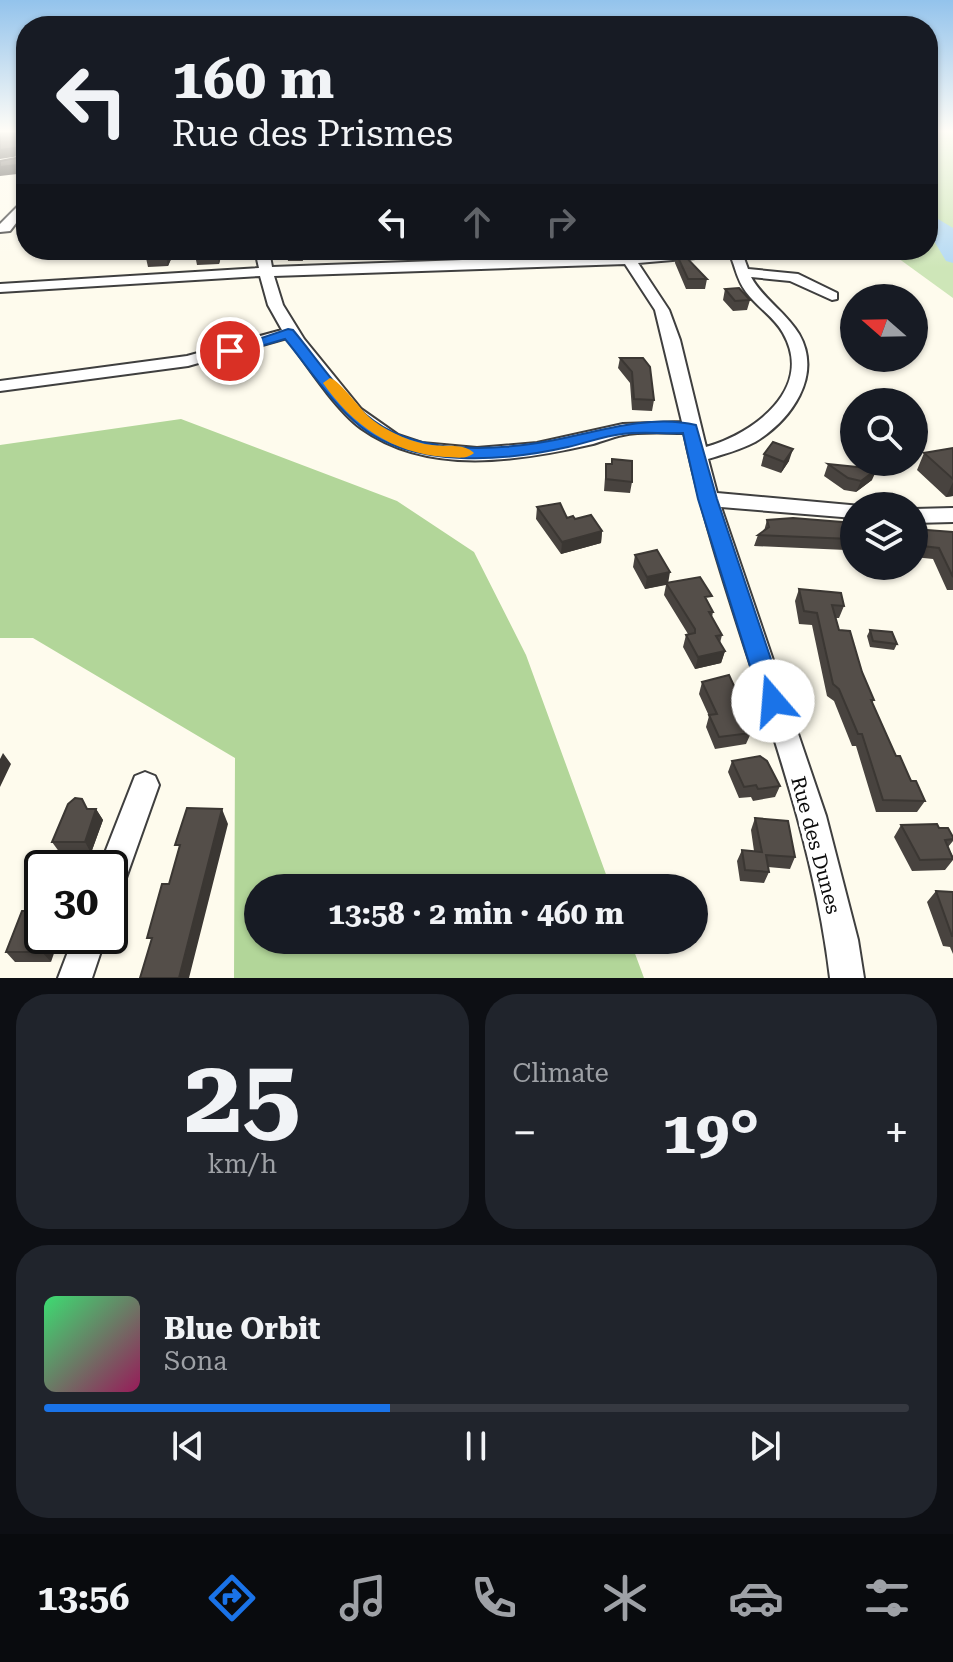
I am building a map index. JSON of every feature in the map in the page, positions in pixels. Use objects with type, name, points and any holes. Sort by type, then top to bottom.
[{"type":"street","points":[[2,230],[16,214]]},
{"type":"street","points":[[264,260],[274,305],[288,333],[345,404],[369,425],[399,441],[429,450],[488,452],[581,440],[621,429],[690,428]]},
{"type":"street","points":[[0,288],[266,271],[629,260]]},
{"type":"street","name":"Rue des Dunes","points":[[629,260],[662,310],[672,340],[708,499],[811,816],[842,940],[847,978]]},
{"type":"street","points":[[698,456],[734,445],[755,433],[780,413],[798,386],[801,357],[790,332],[760,303],[740,272],[738,260]]},
{"type":"street","points":[[740,272],[793,277],[832,296]]},
{"type":"street","points":[[0,386],[188,361],[288,333]]},
{"type":"street","points":[[708,499],[840,510]]},
{"type":"street","points":[[928,516],[953,515]]},
{"type":"street","points":[[121,850],[145,785]]},
{"type":"street","points":[[75,978],[84,954]]},
{"type":"green space","points":[[938,177],[953,177],[953,298],[901,260],[938,260]]},
{"type":"green space","points":[[181,419],[397,501],[474,552],[526,655],[606,874],[244,874],[244,954],[635,954],[644,978],[234,978],[235,758],[33,638],[0,638],[0,445]]},
{"type":"building","points":[[679,260],[689,260],[707,279],[688,279]]},
{"type":"building","points":[[739,288],[750,300],[735,301],[725,289]]},
{"type":"building","points":[[620,358],[643,358],[650,367],[654,400],[634,399],[632,372]]},
{"type":"building","points":[[773,442],[793,449],[784,462],[764,454]]},
{"type":"building","points":[[953,448],[953,479],[928,457],[928,452]]},
{"type":"building","points":[[612,459],[632,461],[632,482],[606,479],[606,464],[612,464]]},
{"type":"building","points":[[828,464],[840,465],[840,472]]},
{"type":"building","points":[[845,476],[868,476],[861,481]]},
{"type":"building","points":[[560,503],[567,518],[591,515],[602,531],[562,542],[537,507]]},
{"type":"building","points":[[793,518],[840,522],[840,539],[758,535],[769,527],[767,520]]},
{"type":"building","points":[[928,530],[953,532],[953,577],[939,548],[928,547]]},
{"type":"building","points":[[657,550],[670,572],[647,577],[635,555]]},
{"type":"building","points":[[700,577],[712,596],[705,597],[713,612],[709,612],[722,635],[716,636],[725,651],[698,657],[686,635],[695,633],[695,629],[666,583]]},
{"type":"building","points":[[799,589],[841,593],[844,606],[832,605],[839,630],[850,631],[874,700],[871,700],[896,756],[900,756],[911,781],[916,781],[925,801],[883,800],[862,734],[858,734],[839,689],[833,684],[817,613],[804,611]]},
{"type":"building","points":[[870,630],[892,632],[897,644],[873,641]]},
{"type":"building","points":[[729,675],[741,701],[736,702],[751,733],[719,737],[709,715],[717,714],[702,682]]},
{"type":"building","points":[[760,756],[767,761],[780,786],[744,787],[732,761]]},
{"type":"building","points":[[75,798],[82,799],[87,809],[96,809],[85,842],[52,842],[68,804]]},
{"type":"building","points":[[187,808],[222,809],[179,978],[140,978],[152,938],[147,938],[162,884],[169,884],[180,845],[175,845]]},
{"type":"building","points":[[755,818],[788,821],[795,857],[766,855],[769,872],[745,870],[742,850],[762,852]]},
{"type":"building","points":[[937,824],[939,828],[948,828],[953,837],[945,840],[953,859],[920,860],[901,825]]},
{"type":"building","points":[[936,891],[953,892],[953,936],[952,936]]},
{"type":"building","points":[[22,911],[24,911],[24,952],[6,952]]},
{"type":"waterway","points":[[938,224],[944,228],[946,236],[943,241],[953,257]]},
{"type":"slow traffic","points":[[330,383],[345,404],[369,425],[399,441],[429,450],[465,453]]},
{"type":"route","points":[[230,351],[288,333],[325,375],[345,404],[369,425],[399,441],[429,450],[473,453],[533,448],[596,437],[621,429],[690,428],[708,499],[773,701]]}]
